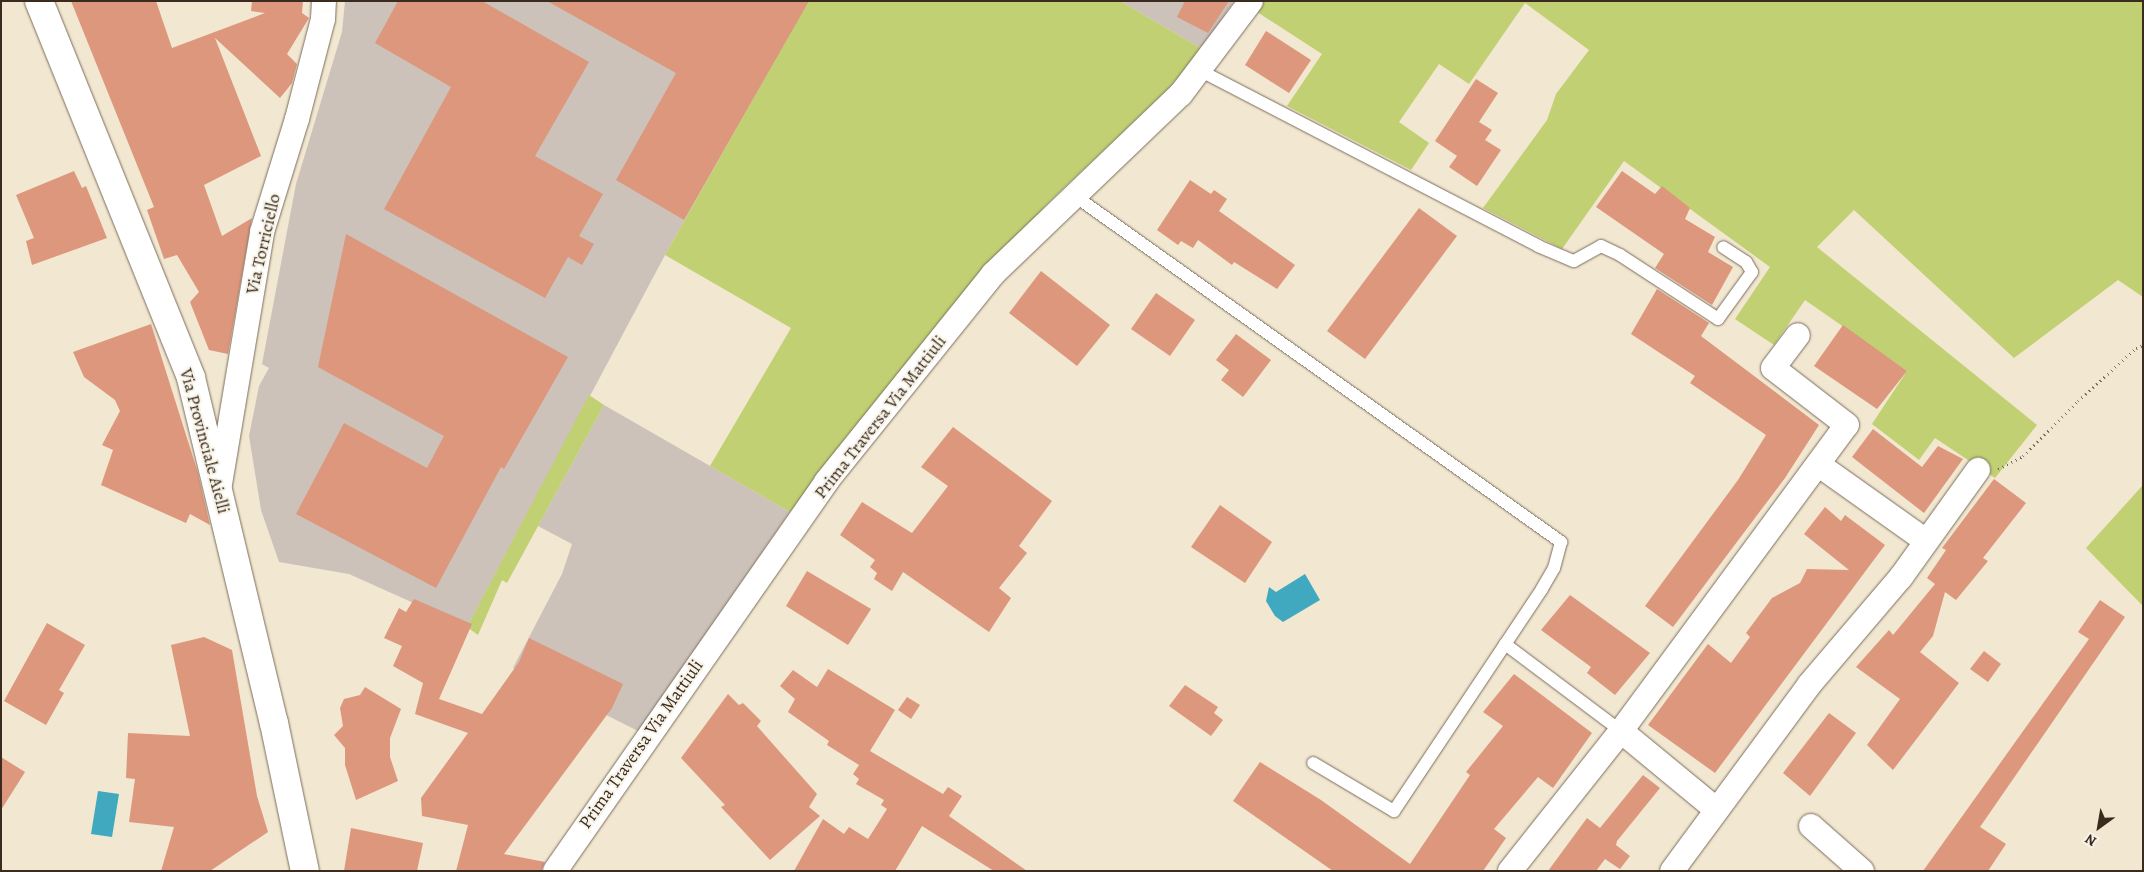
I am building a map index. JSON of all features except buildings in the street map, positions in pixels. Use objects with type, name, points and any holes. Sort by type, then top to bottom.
[{"type":"street","name":"Via Provinciale Aielli","points":[[39,1],[191,378],[274,723],[305,871]]},
{"type":"street","name":"Via Torriciello","points":[[218,492],[262,232],[297,119],[323,18],[324,1]]},
{"type":"street","name":"Prima Traversa Via Mattiuli","points":[[555,871],[826,482],[993,274],[1075,196],[1200,71],[1251,1]]},
{"type":"street","points":[[1510,871],[1621,731],[1847,425],[1773,368],[1798,335]]},
{"type":"street","points":[[1819,465],[1926,541]]},
{"type":"street","points":[[1672,871],[1809,685],[1901,576],[1978,470]]},
{"type":"street","points":[[1621,731],[1717,810]]},
{"type":"street","points":[[1811,826],[1862,871]]},
{"type":"lane","points":[[1200,71],[1538,246],[1574,261],[1601,246],[1718,319],[1752,272],[1746,262],[1723,247]]},
{"type":"lane","points":[[1075,196],[1561,542],[1554,568],[1394,811],[1313,763]]},
{"type":"lane","points":[[1505,644],[1621,731]]},
{"type":"path","points":[[1978,470],[2005,467],[2023,456],[2078,401],[2136,348],[2143,345]]},
{"type":"shaded area","points":[[345,1],[808,1],[665,255],[467,627],[349,574],[279,562],[261,510],[249,436],[259,386],[269,368],[262,364],[296,184],[342,32]]},
{"type":"shaded area","points":[[1120,1],[1234,1],[1202,49]]},
{"type":"shaded area","points":[[604,405],[790,512],[638,731],[513,668],[562,574],[572,544],[538,526]]},
{"type":"green space","points":[[808,1],[1120,1],[1202,49],[1168,89],[1049,202],[936,327],[790,512],[710,466],[791,328],[665,255]]},
{"type":"green space","points":[[1260,1],[2143,1],[2143,297],[2118,280],[2014,358],[1854,210],[1817,247],[2037,425],[1995,478],[1935,438],[1919,460],[1872,424],[1907,371],[1805,300],[1774,345],[1735,319],[1770,267],[1624,161],[1562,249],[1483,208],[1547,120],[1556,94],[1589,50],[1525,3],[1469,84],[1439,64],[1399,122],[1429,143],[1411,170],[1287,106],[1322,54],[1254,10]]},
{"type":"green space","points":[[589,395],[604,405],[507,583],[502,580],[478,635],[467,627]]},
{"type":"green space","points":[[2143,485],[2143,606],[2086,548]]},
{"type":"water","points":[[1305,574],[1320,600],[1283,622],[1275,616],[1266,601],[1269,587],[1276,592]]},
{"type":"water","points":[[98,791],[119,794],[112,837],[91,834]]}]
